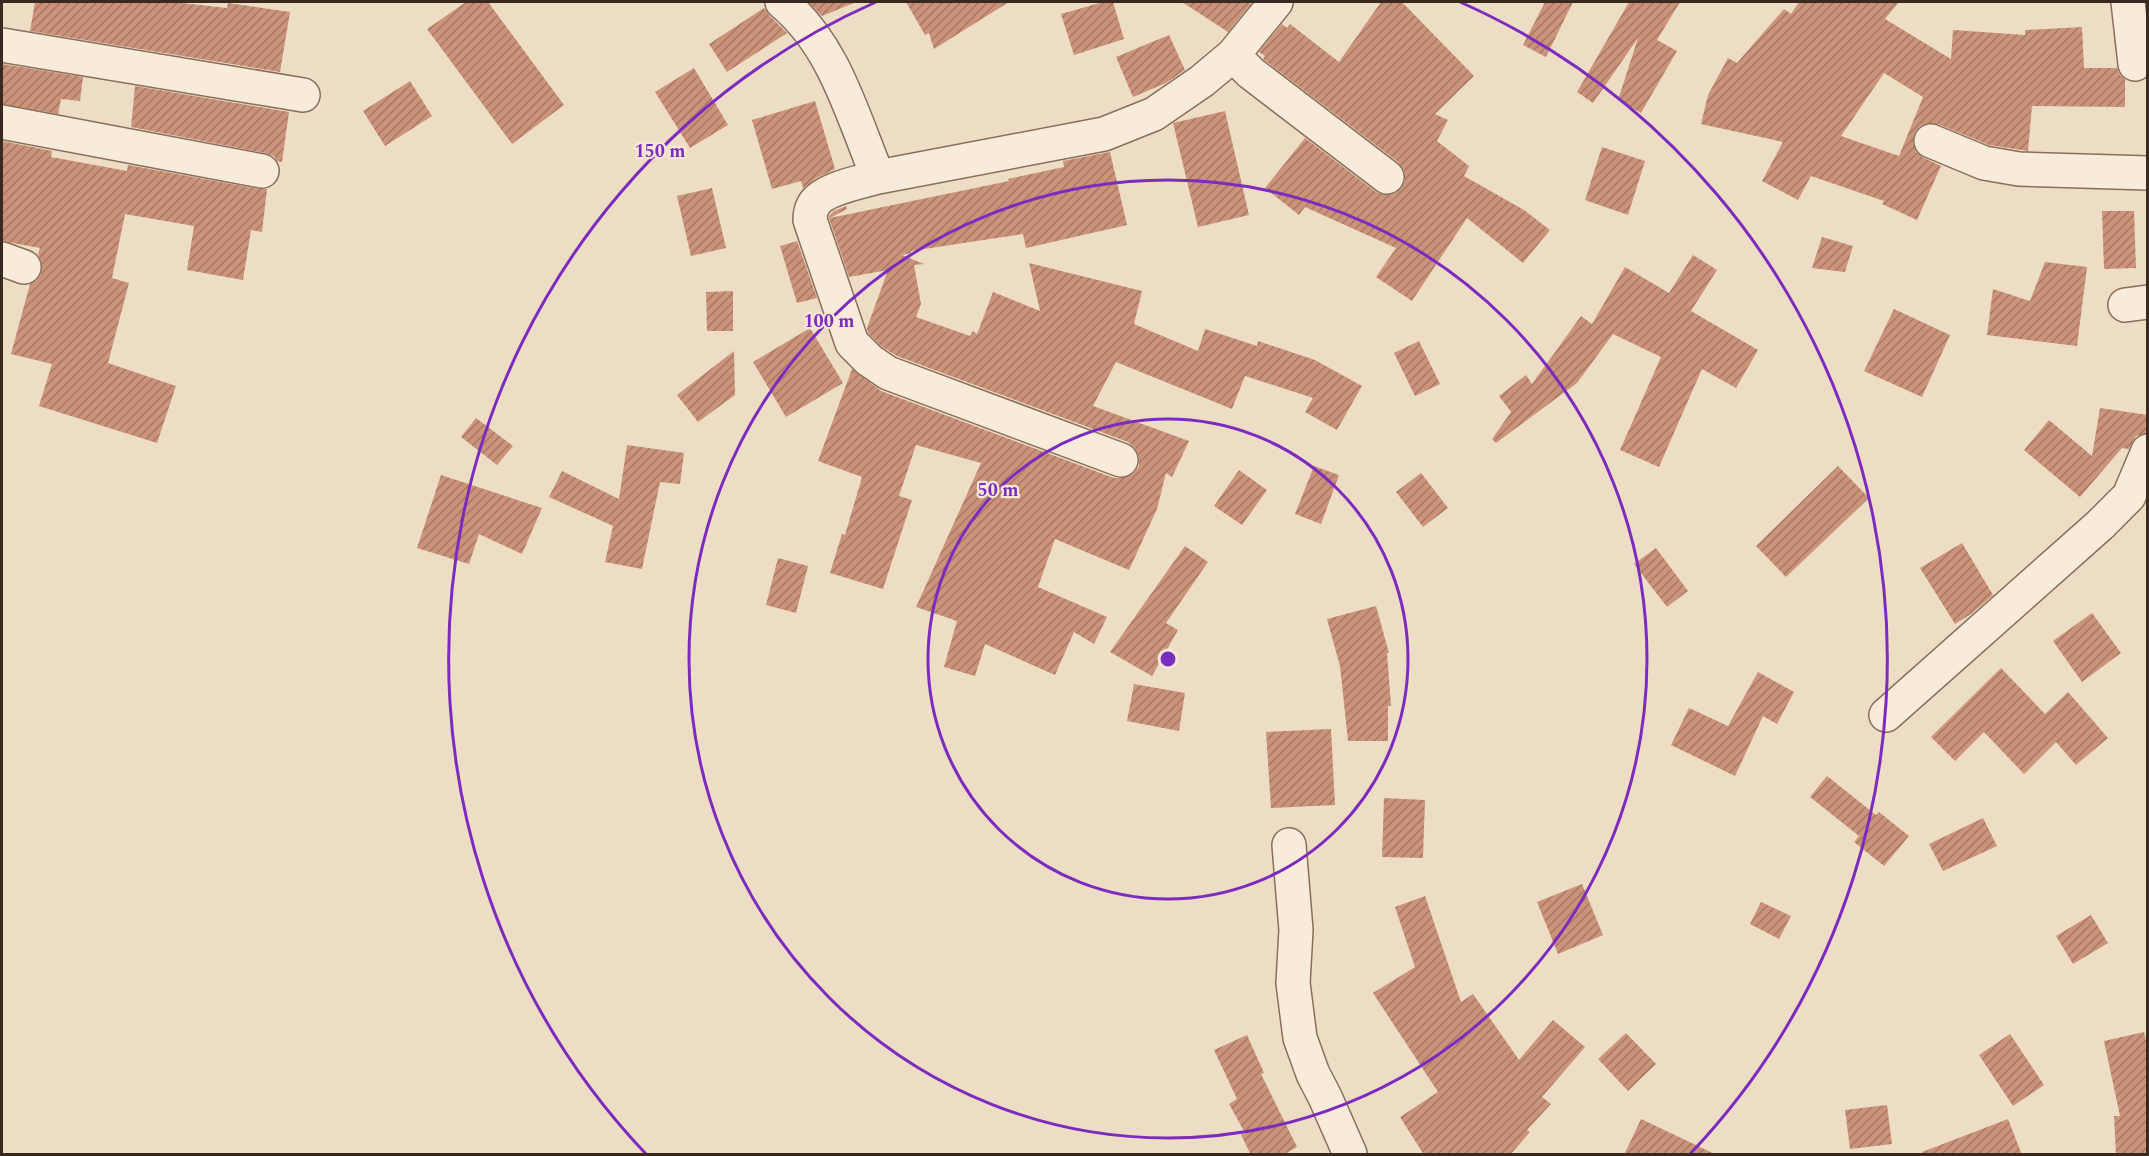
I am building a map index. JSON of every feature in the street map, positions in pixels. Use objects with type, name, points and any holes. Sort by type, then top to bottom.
[{"type":"street","points":[[782,2],[794,12],[820,43],[834,68],[878,177]]},
{"type":"street","points":[[1121,460],[888,373],[869,360],[852,343],[810,220],[812,206],[819,197],[878,177],[1104,134],[1154,114],[1202,81],[1233,55],[1276,2]]},
{"type":"street","points":[[2128,2],[2135,64]]},
{"type":"street","points":[[2,45],[303,95]]},
{"type":"street","points":[[1233,55],[1251,73],[1387,177]]},
{"type":"street","points":[[2,122],[262,171]]},
{"type":"street","points":[[1931,141],[1984,163],[2019,169],[2148,173]]},
{"type":"street","points":[[1886,715],[2100,525],[2129,496],[2148,451]]},
{"type":"street","points":[[1289,845],[1296,930],[1293,983],[1300,1038],[1312,1074],[1325,1097],[1350,1155]]},
{"type":"building","points":[[35,2],[173,2],[227,8],[228,3],[290,12],[280,72],[30,31]]},
{"type":"building","points":[[466,2],[488,2],[564,105],[512,144],[427,29]]},
{"type":"building","points":[[808,2],[856,2],[822,16]]},
{"type":"building","points":[[906,2],[1009,2],[934,49],[929,33],[925,35]]},
{"type":"building","points":[[1103,2],[1113,2],[1124,39],[1074,55],[1061,14]]},
{"type":"building","points":[[1182,2],[1247,2],[1251,4],[1228,32]]},
{"type":"building","points":[[1381,2],[1402,2],[1474,76],[1435,114],[1448,120],[1437,141],[1469,166],[1464,176],[1524,210],[1550,230],[1523,263],[1467,218],[1412,301],[1376,277],[1396,248],[1305,207],[1299,215],[1265,188],[1305,138],[1376,192],[1384,195],[1394,194],[1402,188],[1405,180],[1404,170],[1398,162],[1263,59],[1265,56],[1259,52],[1282,24],[1287,28],[1290,24],[1339,62]]},
{"type":"building","points":[[1545,2],[1573,2],[1546,57],[1523,45]]},
{"type":"building","points":[[1629,2],[1680,2],[1657,40],[1677,51],[1641,113],[1618,100],[1638,38],[1593,103],[1577,92]]},
{"type":"building","points":[[1799,2],[1899,2],[1885,19],[1951,59],[1953,30],[2025,35],[2025,30],[2082,27],[2084,68],[2117,68],[2125,79],[2125,107],[2032,106],[2028,151],[1989,145],[1938,124],[1928,123],[1920,126],[1914,134],[1913,144],[1916,152],[1941,166],[1917,220],[1882,204],[1884,201],[1811,176],[1798,200],[1762,181],[1783,142],[1701,124],[1708,95],[1728,58],[1737,63],[1784,9],[1791,14]],"holes":[[[1884,73],[1923,97],[1899,156],[1841,136]]]},
{"type":"building","points":[[764,8],[787,33],[727,72],[709,44]]},
{"type":"building","points":[[1169,35],[1185,70],[1166,83],[1133,97],[1116,57]]},
{"type":"building","points":[[2,64],[83,77],[80,101],[61,99],[58,114],[2,104]]},
{"type":"building","points":[[694,68],[728,125],[690,148],[655,92]]},
{"type":"building","points":[[410,81],[432,116],[385,146],[363,111]]},
{"type":"building","points":[[135,86],[289,112],[282,162],[265,153],[131,127]]},
{"type":"building","points":[[815,101],[835,169],[816,178],[803,188],[801,181],[772,189],[752,120]]},
{"type":"building","points":[[1225,111],[1249,215],[1198,227],[1173,123]]},
{"type":"building","points":[[2,141],[52,151],[51,157],[127,171],[128,165],[267,189],[262,232],[251,230],[243,280],[187,270],[194,226],[125,214],[112,278],[129,283],[108,363],[176,386],[157,443],[39,406],[52,364],[11,354],[30,284],[36,281],[41,274],[42,264],[38,254],[40,248],[2,241]]},
{"type":"building","points":[[1602,147],[1645,161],[1628,215],[1585,200]]},
{"type":"building","points":[[1110,152],[1127,225],[1026,248],[1023,234],[911,251],[911,253],[902,255],[924,264],[914,265],[921,304],[916,317],[970,336],[973,331],[977,334],[993,292],[1040,311],[1029,263],[1142,291],[1134,324],[1198,351],[1205,329],[1257,346],[1258,341],[1315,360],[1362,386],[1337,430],[1305,412],[1313,398],[1245,376],[1232,409],[1116,362],[1093,406],[1189,441],[1172,477],[1166,473],[1157,509],[1129,570],[1055,539],[1038,587],[1107,617],[1094,644],[1074,632],[1055,675],[985,644],[975,676],[944,667],[957,621],[916,607],[981,463],[916,445],[899,496],[912,500],[883,589],[830,573],[842,534],[845,535],[862,477],[818,461],[852,369],[881,391],[1114,478],[1125,478],[1133,474],[1139,466],[1139,456],[1128,442],[897,356],[881,346],[868,333],[867,328],[888,270],[849,277],[829,216],[846,206],[847,209],[830,218],[1009,181],[1008,179],[1064,167],[1063,161]]},
{"type":"building","points":[[712,188],[726,248],[691,256],[677,196]]},
{"type":"building","points":[[2102,211],[2134,211],[2136,268],[2104,269]]},
{"type":"building","points":[[1822,237],[1853,246],[1845,272],[1812,268]]},
{"type":"building","points":[[797,241],[817,298],[797,303],[780,246]]},
{"type":"building","points":[[1693,255],[1717,270],[1691,311],[1758,350],[1736,388],[1702,369],[1659,467],[1620,450],[1661,357],[1613,334],[1577,383],[1496,443],[1492,439],[1511,412],[1499,396],[1526,375],[1532,384],[1581,316],[1592,324],[1625,267],[1669,293]]},
{"type":"building","points":[[2045,262],[2087,267],[2077,346],[1987,335],[1993,289],[2030,301]]},
{"type":"building","points":[[733,291],[733,331],[707,331],[706,292]]},
{"type":"building","points":[[1894,309],[1950,335],[1922,397],[1864,371]]},
{"type":"building","points":[[810,328],[843,383],[786,417],[753,362]]},
{"type":"building","points":[[1419,341],[1440,384],[1415,396],[1394,353]]},
{"type":"building","points":[[734,351],[735,395],[698,422],[677,395]]},
{"type":"building","points":[[2100,408],[2148,415],[2148,433],[2136,436],[2129,449],[2122,448],[2080,497],[2024,450],[2049,420],[2092,456]]},
{"type":"building","points":[[476,418],[513,446],[497,465],[461,437]]},
{"type":"building","points":[[627,445],[684,453],[680,484],[660,482],[642,569],[605,562],[613,526],[549,497],[562,471],[619,499]]},
{"type":"building","points":[[1314,466],[1339,475],[1321,524],[1295,514]]},
{"type":"building","points":[[1838,466],[1869,498],[1786,577],[1756,546]]},
{"type":"building","points":[[1239,470],[1267,490],[1242,525],[1214,506]]},
{"type":"building","points":[[1421,473],[1448,508],[1423,527],[1396,492]]},
{"type":"building","points":[[441,475],[542,508],[522,554],[479,534],[469,564],[417,548]]},
{"type":"building","points":[[1962,543],[1993,595],[1955,624],[1920,568]]},
{"type":"building","points":[[1185,546],[1208,562],[1166,623],[1178,630],[1152,676],[1110,652]]},
{"type":"building","points":[[1656,548],[1688,591],[1667,607],[1634,564]]},
{"type":"building","points":[[778,558],[808,566],[796,613],[766,605]]},
{"type":"building","points":[[1376,606],[1389,653],[1387,653],[1391,706],[1388,706],[1388,741],[1348,741],[1340,666],[1327,619]]},
{"type":"building","points":[[2092,613],[2121,653],[2082,682],[2053,641]]},
{"type":"building","points":[[2001,668],[2045,714],[2068,692],[2108,738],[2076,765],[2056,742],[2024,774],[1984,732],[1955,761],[1931,737]]},
{"type":"building","points":[[1758,672],[1794,692],[1777,724],[1763,716],[1735,776],[1671,745],[1689,708],[1728,726]]},
{"type":"building","points":[[1134,684],[1185,693],[1179,731],[1127,721]]},
{"type":"building","points":[[1331,729],[1335,805],[1271,808],[1266,732]]},
{"type":"building","points":[[1827,776],[1876,815],[1879,812],[1909,836],[1884,866],[1854,842],[1859,836],[1810,797]]},
{"type":"building","points":[[1384,798],[1425,800],[1423,858],[1382,857]]},
{"type":"building","points":[[1983,818],[1997,846],[1943,871],[1929,844]]},
{"type":"building","points":[[1582,884],[1603,935],[1558,954],[1537,902]]},
{"type":"building","points":[[1425,896],[1461,1002],[1473,994],[1519,1060],[1553,1020],[1585,1047],[1542,1097],[1551,1104],[1527,1130],[1530,1132],[1510,1155],[1424,1155],[1400,1117],[1438,1092],[1373,993],[1415,967],[1395,907]]},
{"type":"building","points":[[1761,902],[1791,916],[1779,939],[1750,924]]},
{"type":"building","points":[[2091,915],[2108,943],[2073,964],[2056,936]]},
{"type":"building","points":[[2144,1032],[2148,1049],[2148,1155],[2116,1155],[2114,1116],[2120,1116],[2104,1041]]},
{"type":"building","points":[[1626,1033],[1656,1064],[1628,1091],[1598,1059]]},
{"type":"building","points":[[2010,1034],[2044,1085],[2013,1106],[1979,1055]]},
{"type":"building","points":[[1247,1035],[1264,1073],[1261,1074],[1297,1147],[1283,1155],[1251,1155],[1241,1135],[1245,1133],[1229,1104],[1237,1099],[1214,1050]]},
{"type":"building","points":[[1887,1105],[1892,1144],[1850,1149],[1845,1110]]},
{"type":"building","points":[[1641,1119],[1717,1155],[1624,1155]]},
{"type":"building","points":[[2008,1119],[2022,1155],[1922,1155],[1922,1152]]}]
